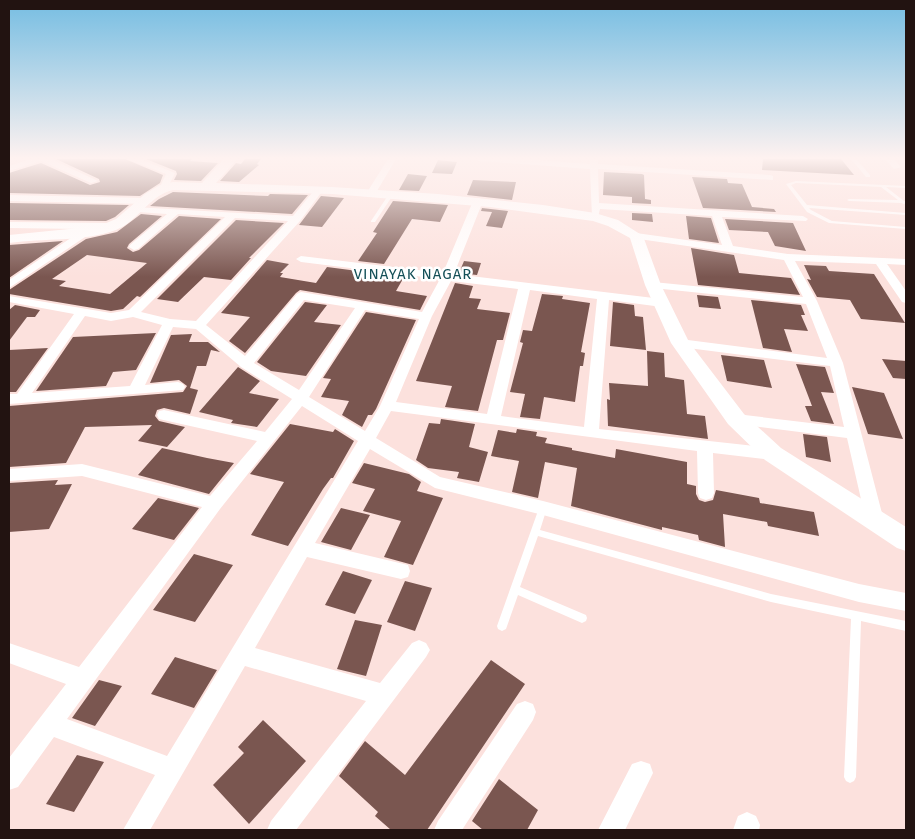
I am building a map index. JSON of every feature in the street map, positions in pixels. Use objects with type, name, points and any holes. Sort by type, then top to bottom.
[{"type":"street","points":[[12,198],[143,205],[176,211],[296,219]]},
{"type":"street","points":[[10,235],[86,231],[113,226],[151,198]]},
{"type":"street","points":[[199,325],[236,282],[265,254],[313,198]]},
{"type":"street","points":[[437,198],[595,211],[716,213],[803,220]]},
{"type":"street","points":[[595,198],[595,211]]},
{"type":"street","points":[[136,830],[387,406],[426,316],[447,277],[478,201]]},
{"type":"street","points":[[134,247],[176,211]]},
{"type":"street","points":[[595,211],[636,236],[788,256],[906,262]]},
{"type":"street","points":[[716,213],[728,248]]},
{"type":"street","points":[[133,312],[232,216]]},
{"type":"street","points":[[10,235],[113,226]]},
{"type":"street","points":[[9,285],[86,231]]},
{"type":"street","points":[[636,236],[653,285],[680,343],[736,418],[773,454],[906,540]]},
{"type":"street","points":[[788,256],[811,301],[836,363],[875,521]]},
{"type":"street","points":[[301,259],[662,303]]},
{"type":"street","points":[[879,261],[906,299]]},
{"type":"street","points":[[653,285],[811,301]]},
{"type":"street","points":[[493,419],[525,286]]},
{"type":"street","points":[[246,364],[301,296],[426,316]]},
{"type":"street","points":[[591,433],[604,296]]},
{"type":"street","points":[[9,299],[111,317],[133,312],[169,323],[199,325],[246,364],[300,400],[435,482],[543,508],[859,593],[906,602]]},
{"type":"street","points":[[9,778],[214,504],[300,400],[362,306]]},
{"type":"street","points":[[15,398],[82,312]]},
{"type":"street","points":[[136,390],[169,323]]},
{"type":"street","points":[[680,343],[836,363]]},
{"type":"street","points":[[15,398],[178,388]]},
{"type":"street","points":[[387,406],[591,433],[773,454]]},
{"type":"street","points":[[164,415],[270,438]]},
{"type":"street","points":[[736,418],[854,434]]},
{"type":"street","points":[[705,446],[706,493]]},
{"type":"street","points":[[9,476],[82,470],[214,504]]},
{"type":"street","points":[[302,548],[400,571]]},
{"type":"street","points":[[280,830],[419,650]]},
{"type":"street","points":[[9,653],[83,679]]},
{"type":"street","points":[[240,654],[383,695]]},
{"type":"street","points":[[447,830],[525,712]]},
{"type":"street","points":[[49,724],[172,770]]},
{"type":"street","points":[[611,830],[641,772]]},
{"type":"lane","points":[[373,221],[389,198]]},
{"type":"lane","points":[[798,198],[810,212],[831,222],[906,228]]},
{"type":"lane","points":[[887,198],[905,215]]},
{"type":"lane","points":[[849,200],[905,203]]},
{"type":"lane","points":[[804,206],[905,215]]},
{"type":"lane","points":[[502,626],[543,508]]},
{"type":"lane","points":[[535,532],[772,598],[906,626]]},
{"type":"lane","points":[[515,589],[582,618]]},
{"type":"lane","points":[[850,776],[856,615]]},
{"type":"building","points":[[305,198],[292,214],[150,206],[159,199]]},
{"type":"building","points":[[319,198],[344,198],[322,227],[299,225]]},
{"type":"building","points":[[495,198],[512,198],[512,200]]},
{"type":"building","points":[[632,198],[651,200],[651,204],[632,203]]},
{"type":"building","points":[[700,198],[748,198],[752,207],[774,209],[776,212],[703,208]]},
{"type":"building","points":[[393,201],[448,205],[440,222],[412,219],[384,264],[358,261],[377,233],[373,232]]},
{"type":"building","points":[[9,203],[129,205],[115,217],[106,221],[9,220]]},
{"type":"building","points":[[482,208],[508,211],[502,228],[486,226],[492,212],[481,211]]},
{"type":"building","points":[[632,213],[652,214],[653,222],[632,220]]},
{"type":"building","points":[[141,214],[162,216],[129,244],[127,248],[133,252],[139,250],[179,216],[221,219],[140,297],[137,296],[123,309],[111,311],[9,294],[9,290],[86,239],[117,232]],"holes":[[[87,255],[147,263],[110,294],[59,286],[66,281],[52,279]]]},
{"type":"building","points":[[686,216],[711,218],[719,243],[689,239]]},
{"type":"building","points":[[725,219],[793,223],[806,251],[775,246],[768,232],[729,230]]},
{"type":"building","points":[[236,220],[284,223],[249,258],[251,258],[231,280],[204,277],[178,302],[157,299]]},
{"type":"building","points":[[63,241],[9,278],[9,245]]},
{"type":"building","points":[[691,248],[734,255],[739,273],[791,278],[800,295],[698,285]]},
{"type":"building","points":[[267,260],[289,264],[280,273],[283,273],[280,277],[316,283],[327,267],[404,277],[396,291],[427,296],[420,310],[300,290],[245,353],[229,341],[250,317],[221,313]]},
{"type":"building","points":[[464,261],[481,263],[477,275],[459,273]]},
{"type":"building","points":[[804,265],[826,266],[829,271],[874,274],[905,323],[861,319],[850,300],[817,297],[807,279],[811,280]]},
{"type":"building","points":[[455,283],[473,286],[469,298],[481,299],[477,309],[510,313],[503,340],[497,340],[478,411],[445,407],[452,386],[416,381]]},
{"type":"building","points":[[542,294],[563,296],[562,299],[590,303],[581,352],[585,353],[583,366],[580,366],[575,402],[544,397],[540,419],[520,417],[525,394],[510,392],[523,343],[520,342],[523,330],[532,331]]},
{"type":"building","points":[[697,295],[718,297],[721,309],[699,307]]},
{"type":"building","points":[[751,300],[801,305],[805,315],[801,315],[808,331],[784,329],[792,352],[763,348]]},
{"type":"building","points":[[305,302],[327,305],[314,322],[341,325],[306,376],[271,371],[257,362]]},
{"type":"building","points":[[613,302],[634,305],[635,316],[643,317],[646,350],[610,346]]},
{"type":"building","points":[[15,305],[40,310],[35,317],[27,317],[9,341],[9,310]]},
{"type":"building","points":[[366,312],[416,320],[376,409],[372,415],[368,415],[362,427],[342,415],[349,401],[321,397],[331,379],[323,378]]},
{"type":"building","points":[[156,333],[136,370],[113,372],[106,386],[36,391],[73,337]]},
{"type":"building","points":[[192,334],[189,342],[208,342],[220,352],[211,350],[206,366],[197,366],[190,388],[198,390],[190,414],[164,408],[157,410],[155,416],[159,421],[185,427],[167,447],[138,441],[152,425],[85,427],[66,463],[9,467],[9,406],[183,392],[187,386],[179,380],[150,383],[171,335]]},
{"type":"building","points":[[48,348],[16,392],[9,392],[9,350]]},
{"type":"building","points":[[647,351],[664,353],[665,377],[684,380],[687,414],[705,416],[708,439],[608,426],[607,399],[610,400],[609,383],[648,386]]},
{"type":"building","points":[[721,355],[764,360],[772,388],[727,381]]},
{"type":"building","points":[[882,359],[906,361],[906,379],[893,378]]},
{"type":"building","points":[[796,364],[825,367],[834,393],[821,392],[834,424],[811,421],[805,406],[812,406]]},
{"type":"building","points":[[238,367],[260,381],[249,393],[279,399],[257,427],[231,423],[233,420],[199,412]]},
{"type":"building","points":[[852,387],[884,393],[903,439],[868,434]]},
{"type":"building","points":[[441,419],[475,424],[469,447],[488,452],[479,482],[457,478],[459,472],[428,468],[416,460],[429,423],[440,424]]},
{"type":"building","points":[[290,424],[333,432],[335,429],[354,441],[333,478],[323,489],[288,546],[251,535],[284,482],[250,474]]},
{"type":"building","points":[[517,429],[537,432],[536,436],[547,438],[545,443],[572,448],[572,450],[615,458],[616,449],[687,462],[687,484],[696,486],[696,494],[699,500],[705,502],[713,500],[716,490],[759,498],[760,503],[814,512],[819,536],[768,526],[767,522],[723,514],[725,547],[699,540],[698,535],[662,527],[662,530],[571,506],[577,468],[545,462],[538,498],[512,492],[519,461],[491,456],[498,430],[516,433]]},
{"type":"building","points":[[803,434],[827,437],[831,462],[806,457]]},
{"type":"building","points":[[162,448],[234,463],[209,494],[138,475]]},
{"type":"building","points":[[364,463],[409,474],[421,482],[417,491],[443,498],[413,565],[384,557],[401,521],[363,511],[375,489],[352,483]]},
{"type":"building","points":[[58,480],[55,485],[72,484],[49,529],[9,532],[9,483]]},
{"type":"building","points":[[158,498],[199,508],[174,540],[132,529]]},
{"type":"building","points":[[341,508],[370,515],[351,550],[321,542]]},
{"type":"building","points":[[194,554],[233,565],[195,622],[153,610]]},
{"type":"building","points":[[343,571],[372,580],[355,614],[325,605]]},
{"type":"building","points":[[405,581],[432,588],[415,631],[387,622]]},
{"type":"building","points":[[355,620],[382,625],[366,676],[337,669]]},
{"type":"building","points":[[175,657],[217,670],[194,708],[151,694]]},
{"type":"building","points":[[491,660],[525,684],[427,830],[391,830],[375,816],[378,812],[339,776],[365,741],[405,775]]},
{"type":"building","points":[[99,680],[122,686],[95,726],[72,718]]},
{"type":"building","points":[[263,720],[306,761],[249,824],[213,785],[244,753],[238,747]]},
{"type":"building","points":[[77,755],[104,762],[74,812],[46,804]]},
{"type":"building","points":[[499,779],[538,810],[527,830],[483,830],[472,821]]},
{"type":"district","name":"VINAYAK NAGAR","points":[[413,274]]}]
